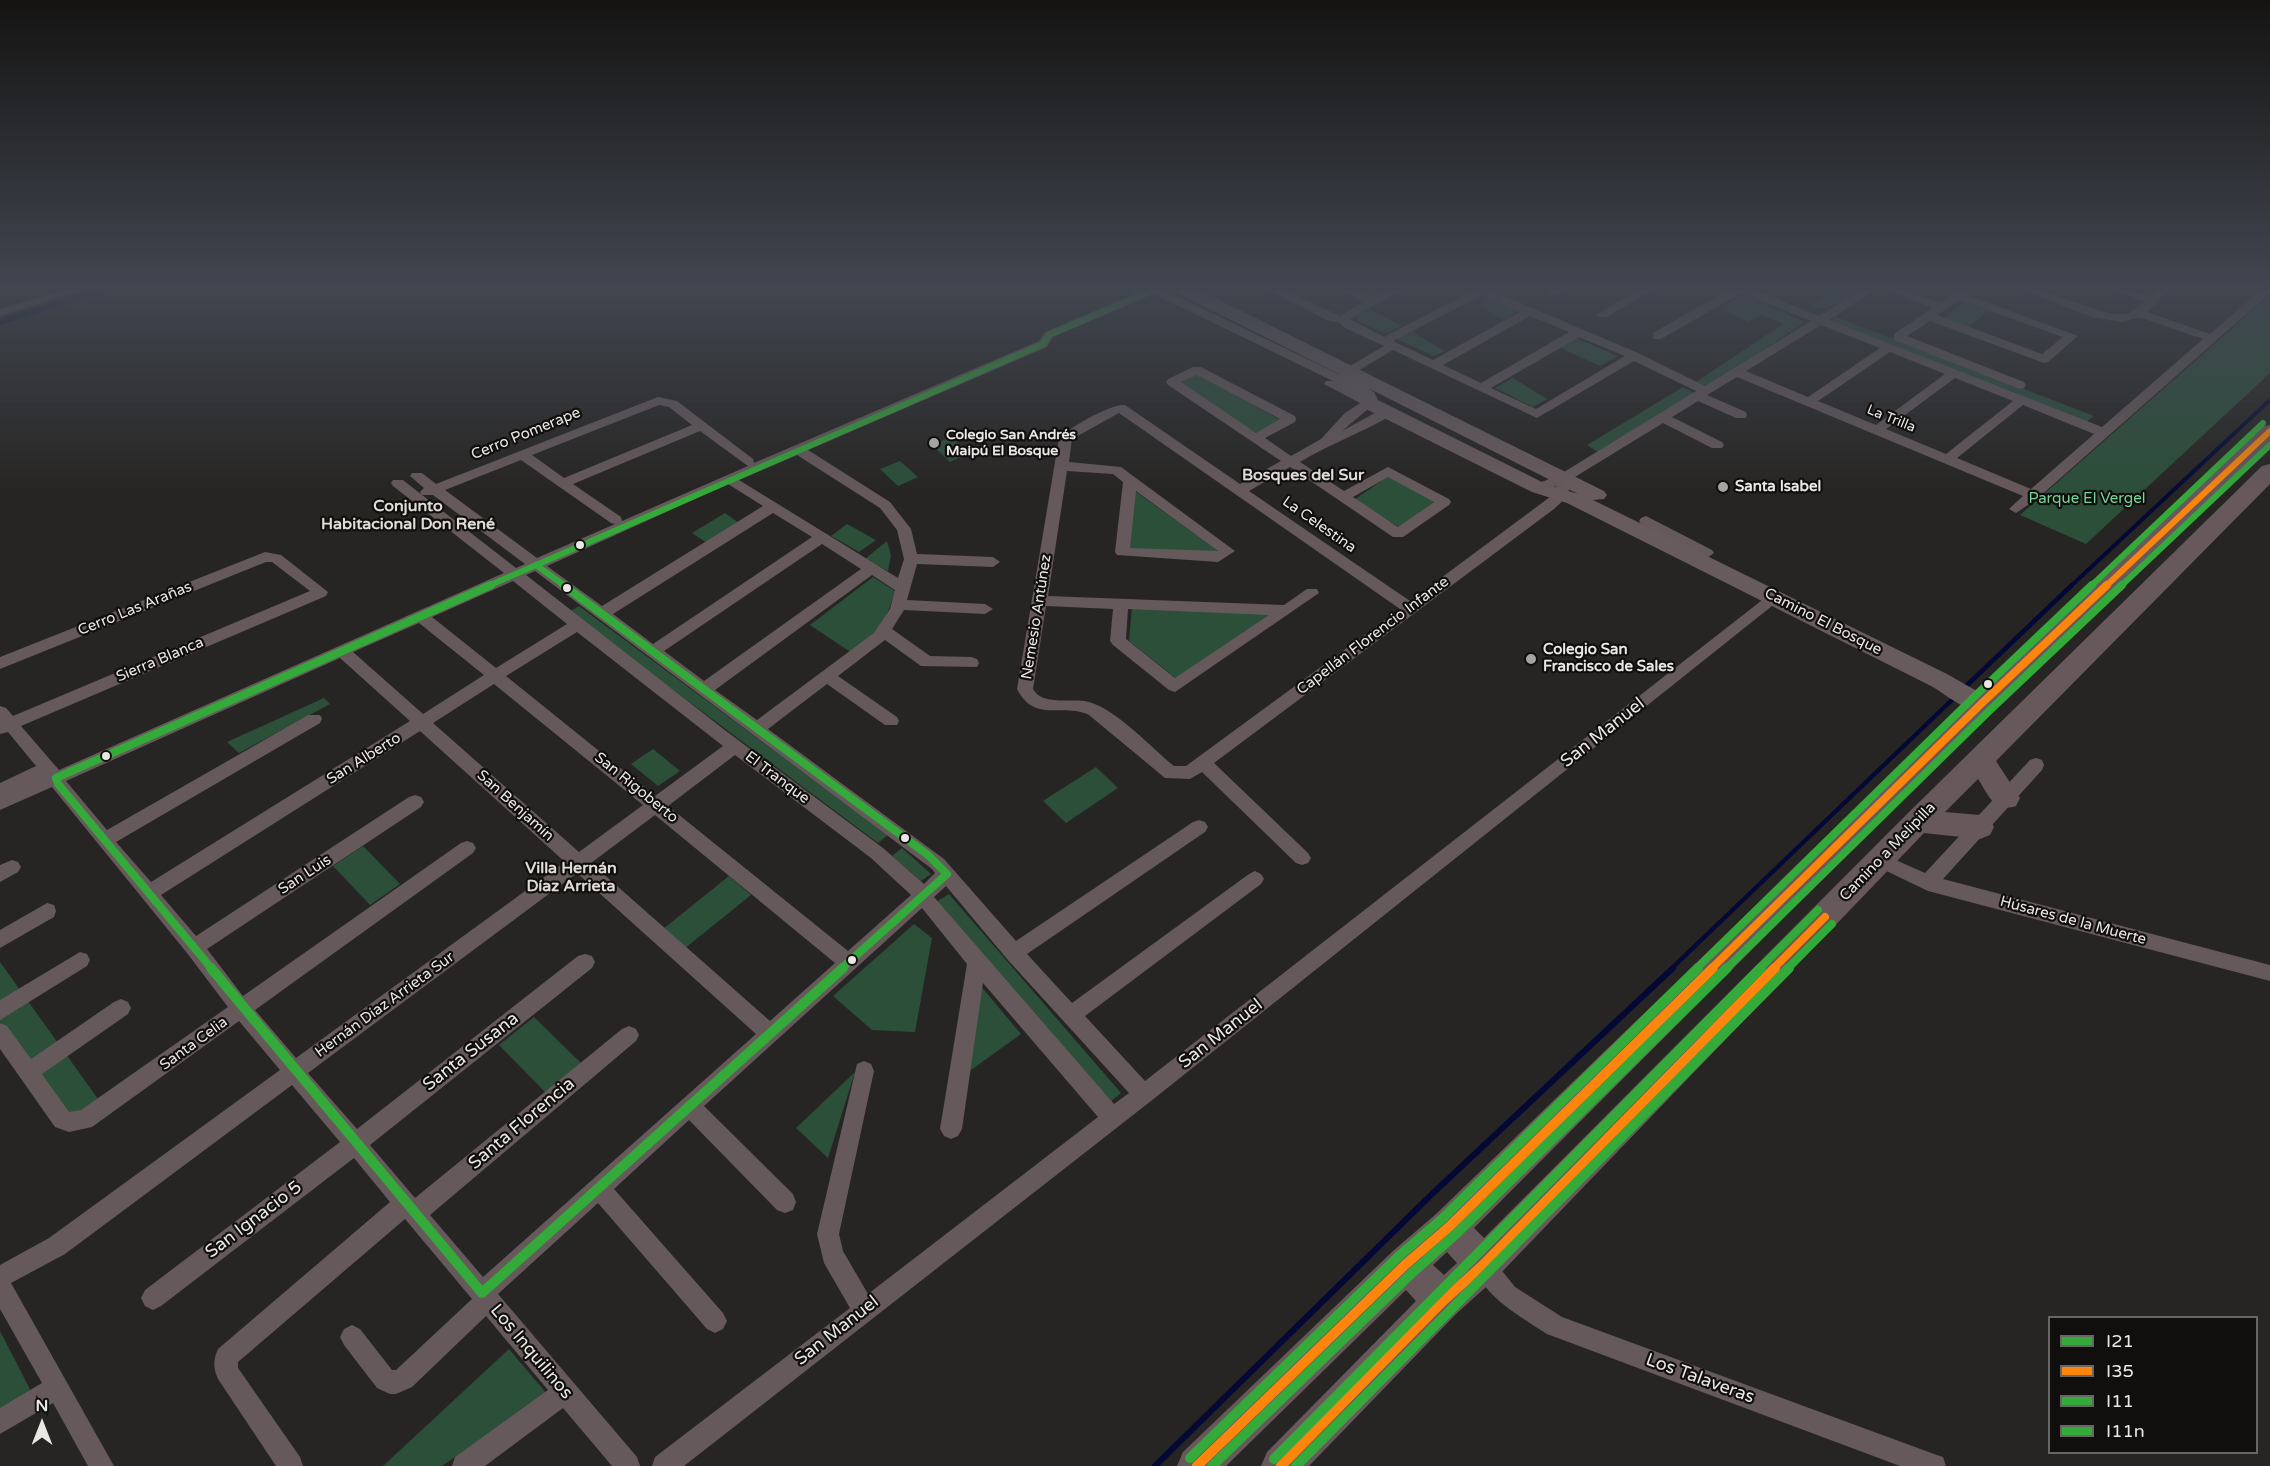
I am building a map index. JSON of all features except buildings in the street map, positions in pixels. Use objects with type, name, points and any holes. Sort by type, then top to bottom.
[{"type":"main road","points":[[1197,1466],[1406,1264],[1449,1227],[1966,696],[2270,431]]},
{"type":"main road","name":"Camino a Melipilla","points":[[1281,1466],[1918,821],[2266,480]]},
{"type":"main road","points":[[1980,760],[2006,798]]},
{"type":"main road","points":[[1918,821],[1980,827]]},
{"type":"main road","points":[[1449,1227],[1482,1265]]},
{"type":"main road","points":[[1406,1264],[1443,1301]]},
{"type":"street","points":[[532,562],[616,520],[748,462],[794,446],[1008,358]]},
{"type":"street","name":"Camino El Bosque","points":[[1277,358],[1539,488],[1562,487],[1575,499],[1966,696]]},
{"type":"street","name":"Camino El Bosque","points":[[1306,358],[1347,377],[1368,396],[1369,403]]},
{"type":"street","name":"Camino El Bosque","points":[[1312,358],[1562,487],[1646,521],[1707,553]]},
{"type":"street","points":[[1347,377],[1370,358]]},
{"type":"street","points":[[1420,358],[1537,414],[1630,358]]},
{"type":"street","points":[[1433,365],[1445,358]]},
{"type":"street","points":[[1483,387],[1532,358]]},
{"type":"street","points":[[1638,358],[1741,415]]},
{"type":"street","name":"Capellán Florencio Infante","points":[[1167,770],[1171,773],[1182,774],[1203,763],[1549,506],[1562,487],[1663,418],[1759,358]]},
{"type":"street","points":[[1809,402],[1873,358]]},
{"type":"street","points":[[1914,358],[2103,433]]},
{"type":"street","points":[[1952,358],[2020,385]]},
{"type":"street","points":[[2016,509],[2188,358]]},
{"type":"street","points":[[1256,438],[1290,419],[1197,370],[1172,382],[1398,534],[1444,502],[1388,471],[1344,497]]},
{"type":"street","name":"La Trilla","points":[[1737,372],[2033,495]]},
{"type":"street","points":[[1877,430],[1953,374]]},
{"type":"street","points":[[1948,459],[2021,401]]},
{"type":"street","name":"Cerro Pomerape","points":[[415,496],[650,403],[670,402],[701,426]]},
{"type":"street","points":[[1326,441],[1350,416],[1369,403]]},
{"type":"street","name":"Nemesio Antúnez","points":[[1120,408],[1068,435],[1025,689],[1027,695],[1041,704],[1090,708],[1167,770]]},
{"type":"street","name":"La Celestina","points":[[1120,408],[1410,608]]},
{"type":"street","points":[[1240,490],[1326,441],[1355,431],[1387,412]]},
{"type":"street","points":[[1663,418],[1717,445]]},
{"type":"street","points":[[564,483],[701,426],[748,462]]},
{"type":"street","points":[[0,803],[52,773],[532,562],[729,479],[794,446]]},
{"type":"street","points":[[758,728],[870,645],[884,631],[898,605],[911,559],[904,529],[885,505],[869,493],[818,464],[794,446]]},
{"type":"street","points":[[521,454],[616,520]]},
{"type":"street","points":[[1061,466],[1111,469],[1130,481],[1228,551],[1218,557],[1122,552],[1130,481]]},
{"type":"street","name":"El Tranque","points":[[417,476],[938,864],[1014,953],[1144,1094]]},
{"type":"street","points":[[729,479],[903,588]]},
{"type":"street","name":"El Tranque","points":[[398,483],[510,572],[878,853],[923,895],[977,962],[1113,1118]]},
{"type":"street","points":[[603,614],[773,506]]},
{"type":"street","name":"Camino El Bosque","points":[[1646,521],[1664,543]]},
{"type":"street","points":[[653,651],[822,537]]},
{"type":"street","name":"Cerro Las Arañas","points":[[0,663],[256,560],[276,558],[321,592]]},
{"type":"street","points":[[911,559],[993,562]]},
{"type":"street","points":[[705,689],[872,568]]},
{"type":"street","points":[[0,790],[52,773],[342,651],[421,616],[510,572]]},
{"type":"street","name":"Sierra Blanca","points":[[4,722],[321,592]]},
{"type":"street","points":[[1121,604],[1118,641],[1175,686],[1312,592]]},
{"type":"street","points":[[559,609],[580,597]]},
{"type":"street","name":"San Manuel","points":[[664,1466],[1144,1094],[1775,598]]},
{"type":"street","points":[[1040,601],[1287,610]]},
{"type":"street","points":[[898,605],[985,609]]},
{"type":"street","name":"San Rigoberto","points":[[421,616],[848,962]]},
{"type":"street","name":"San Alberto","points":[[149,893],[578,624]]},
{"type":"street","points":[[884,631],[927,662],[971,663]]},
{"type":"street","name":"San Benjamín","points":[[342,651],[769,1033]]},
{"type":"street","points":[[828,677],[891,721]]},
{"type":"street","points":[[105,840],[314,719]]},
{"type":"street","name":"Los Inquilinos","points":[[4,722],[52,773],[58,784],[194,947],[242,1010],[628,1466]]},
{"type":"street","name":"Hernán Díaz Arrieta Sur","points":[[0,1277],[57,1246],[736,746]]},
{"type":"street","points":[[1203,763],[1302,858]]},
{"type":"street","points":[[1928,883],[2036,765]]},
{"type":"street","name":"San Luis","points":[[194,947],[415,802]]},
{"type":"street","points":[[1014,953],[1199,827]]},
{"type":"street","points":[[878,853],[900,834]]},
{"type":"street","name":"Santa Celia","points":[[0,1032],[62,1120],[69,1122],[85,1120],[466,848]]},
{"type":"street","name":"Húsares de la Muerte","points":[[1881,860],[1928,883],[2270,973]]},
{"type":"street","points":[[352,1337],[385,1380],[393,1383],[404,1379],[598,1187],[947,874]]},
{"type":"street","points":[[1071,1015],[1255,879]]},
{"type":"street","points":[[0,940],[47,911]]},
{"type":"street","points":[[0,1011],[80,960]]},
{"type":"street","name":"Santa Susana","points":[[356,1143],[585,962]]},
{"type":"street","points":[[951,1129],[977,962]]},
{"type":"street","points":[[28,1072],[121,1008]]},
{"type":"street","name":"Santa Florencia","points":[[291,1466],[226,1371],[226,1357],[629,1035]]},
{"type":"street","points":[[864,1071],[828,1234],[832,1255],[864,1310]]},
{"type":"street","points":[[689,1106],[785,1202]]},
{"type":"street","name":"San Ignacio 5","points":[[153,1298],[356,1143]]},
{"type":"street","points":[[598,1187],[715,1321]]},
{"type":"street","name":"Los Talaveras","points":[[1482,1265],[1507,1295],[1555,1326],[1934,1466]]},
{"type":"street","points":[[0,1287],[102,1466]]},
{"type":"street","points":[[0,1422],[57,1387]]},
{"type":"street","points":[[464,1466],[564,1392]]},
{"type":"green space","points":[[1584,358],[1614,358],[1600,366]]},
{"type":"green space","points":[[1731,358],[1751,358],[1708,387],[1696,382]]},
{"type":"green space","points":[[1921,358],[1944,358],[2094,416],[2085,423]]},
{"type":"green space","name":"Parque El Vergel","points":[[2198,358],[2270,358],[2270,373],[2086,544],[2020,515]]},
{"type":"green space","points":[[1197,374],[1282,421],[1257,434],[1179,383]]},
{"type":"green space","points":[[1513,378],[1547,399],[1533,407],[1495,388]]},
{"type":"green space","points":[[1683,387],[1696,394],[1600,453],[1587,445]]},
{"type":"green space","points":[[951,437],[970,453],[950,462],[932,445]]},
{"type":"green space","points":[[900,461],[918,477],[898,486],[880,469]]},
{"type":"green space","points":[[1390,475],[1435,501],[1399,527],[1354,500]]},
{"type":"green space","points":[[1135,491],[1221,553],[1129,550]]},
{"type":"green space","points":[[725,513],[739,523],[707,543],[692,533]]},
{"type":"green space","points":[[847,524],[876,540],[859,552],[831,536]]},
{"type":"green space","points":[[887,541],[891,555],[888,571],[865,559]]},
{"type":"green space","points":[[873,577],[895,591],[880,626],[852,653],[810,625]]},
{"type":"green space","points":[[579,606],[888,835],[878,843],[569,612]]},
{"type":"green space","points":[[1132,607],[1274,613],[1177,679],[1129,641]]},
{"type":"green space","points":[[324,698],[330,704],[239,753],[227,742]]},
{"type":"green space","points":[[653,749],[680,771],[658,786],[631,764]]},
{"type":"green space","points":[[1096,767],[1118,788],[1066,823],[1043,801]]},
{"type":"green space","points":[[363,846],[400,884],[370,905],[333,866]]},
{"type":"green space","points":[[902,848],[931,874],[921,881],[892,856]]},
{"type":"green space","points":[[729,876],[751,895],[684,949],[663,929]]},
{"type":"green space","points":[[949,894],[1121,1093],[1109,1103],[936,902]]},
{"type":"green space","points":[[914,924],[932,938],[915,1032],[872,1030],[833,996]]},
{"type":"green space","points":[[0,962],[98,1099],[67,1120],[0,1022]]},
{"type":"green space","points":[[979,984],[1021,1034],[967,1073]]},
{"type":"green space","points":[[534,1017],[583,1065],[548,1095],[499,1045]]},
{"type":"green space","points":[[855,1072],[828,1158],[796,1128]]},
{"type":"green space","points":[[0,1331],[33,1395],[0,1415]]},
{"type":"green space","points":[[509,1349],[547,1394],[442,1466],[383,1466]]},
{"type":"waterway","points":[[2071,586],[2270,400]]},
{"type":"waterway","points":[[1964,688],[2072,585]]},
{"type":"waterway","points":[[1671,969],[1956,696]]},
{"type":"waterway","points":[[1155,1466],[1431,1195],[1673,968]]},
{"type":"transit line","name":"I21","points":[[536,565],[928,855],[947,874],[482,1293],[58,784],[56,778],[729,479],[1009,358]]},
{"type":"transit line","name":"I11n","points":[[1190,1458],[1399,1256],[1442,1219],[1974,697],[2263,423]]},
{"type":"transit line","name":"I35","points":[[1197,1466],[1406,1264],[1449,1227],[1981,704],[2270,431]]},
{"type":"transit line","name":"I11","points":[[1212,1466],[1413,1272],[1456,1234],[1988,712],[2270,445]]},
{"type":"transit line","name":"I11n","points":[[1274,1459],[1818,910]]},
{"type":"transit line","name":"I35","points":[[1281,1466],[1443,1301],[1483,1265],[1825,917]]},
{"type":"transit line","name":"I11","points":[[1296,1466],[1832,924]]},
{"type":"place","name":"Colegio San Andrés Maipú El Bosque","points":[[934,443]]},
{"type":"place","name":"Santa Isabel","points":[[1723,487]]},
{"type":"place","name":"Colegio San Francisco de Sales","points":[[1531,659]]},
{"type":"district","name":"Bosques del Sur","points":[[1303,476]]},
{"type":"district","name":"Conjunto Habitacional Don René","points":[[408,516]]},
{"type":"district","name":"Villa Hernán Díaz Arrieta","points":[[571,878]]}]
